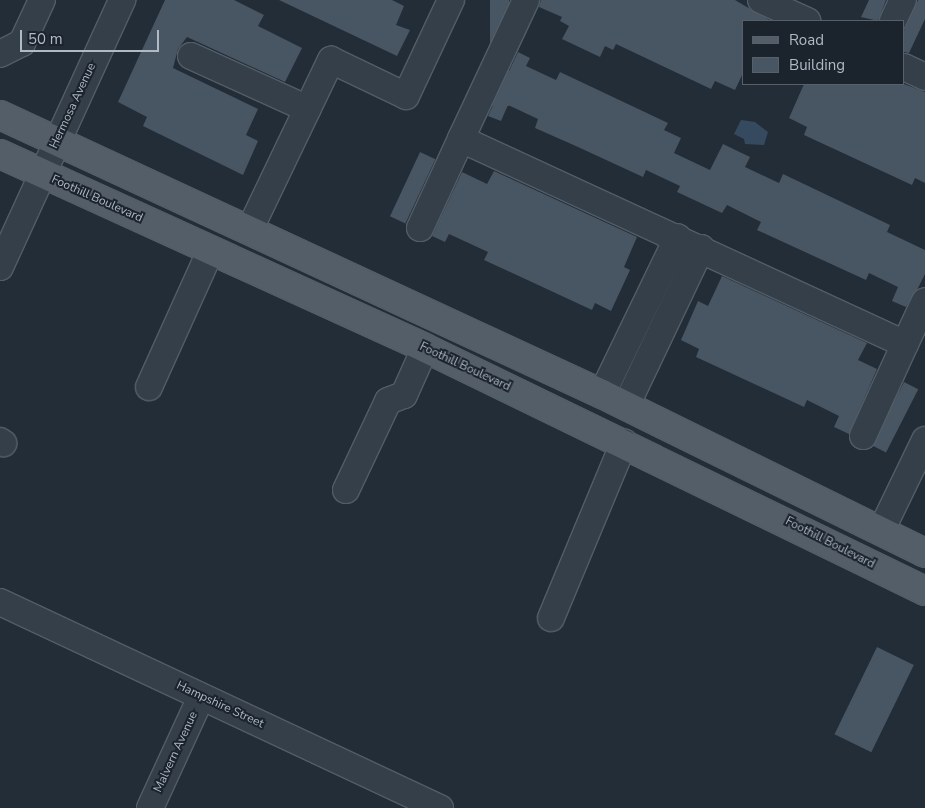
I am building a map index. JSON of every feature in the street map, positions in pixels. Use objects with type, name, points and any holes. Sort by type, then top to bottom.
[{"type":"main road","points":[[0,116],[614,400],[925,553]]},
{"type":"main road","name":"Foothill Boulevard","points":[[0,154],[425,348],[624,443],[925,591]]},
{"type":"street","points":[[0,54],[22,42],[42,0]]},
{"type":"street","name":"Hermosa Avenue","points":[[0,267],[122,0]]},
{"type":"street","points":[[420,228],[526,0]]},
{"type":"street","points":[[761,0],[804,20]]},
{"type":"street","points":[[893,20],[903,0]]},
{"type":"street","points":[[249,231],[331,60],[406,96],[444,2]]},
{"type":"street","points":[[192,56],[308,109]]},
{"type":"street","points":[[905,67],[925,77]]},
{"type":"street","points":[[461,139],[690,243],[905,344]]},
{"type":"street","points":[[614,400],[690,243]]},
{"type":"street","points":[[149,387],[211,250]]},
{"type":"street","points":[[863,436],[925,301]]},
{"type":"street","points":[[346,490],[388,402],[404,395],[425,348]]},
{"type":"street","points":[[881,530],[925,440]]},
{"type":"street","points":[[551,618],[624,443]]},
{"type":"street","name":"Hampshire Street","points":[[0,602],[201,697],[396,799],[440,808]]},
{"type":"street","name":"Malvern Avenue","points":[[150,808],[201,697]]},
{"type":"water","points":[[741,120],[755,122],[768,132],[764,145],[745,144],[744,139],[734,134]]},
{"type":"building","points":[[165,0],[234,0],[264,15],[258,26],[302,48],[285,82],[187,37],[178,49],[173,68],[258,109],[246,135],[258,141],[243,175],[143,126],[147,117],[118,102]]},
{"type":"building","points":[[279,0],[392,0],[404,6],[396,25],[410,30],[397,56]]},
{"type":"building","points":[[490,0],[509,0],[509,106],[490,106]]},
{"type":"building","points":[[541,0],[735,0],[769,20],[742,20],[742,75],[735,90],[715,81],[711,89],[616,44],[613,50],[605,46],[600,57],[562,39],[569,26],[560,21],[562,17],[539,7]]},
{"type":"building","points":[[869,0],[886,0],[878,20],[861,17]]},
{"type":"building","points":[[918,0],[925,0],[925,19],[909,53],[905,52],[905,29]]},
{"type":"building","points":[[518,52],[530,58],[526,66],[556,80],[560,72],[668,123],[664,130],[681,138],[674,153],[710,170],[723,144],[750,157],[745,167],[779,183],[783,174],[890,225],[887,232],[925,250],[925,274],[918,288],[906,307],[892,301],[898,287],[869,273],[866,280],[757,230],[761,222],[727,205],[722,213],[677,192],[680,186],[646,170],[643,177],[535,128],[538,119],[508,105],[501,121],[488,116]]},
{"type":"building","points":[[905,84],[925,92],[925,183],[915,178],[912,185],[804,135],[807,127],[789,118],[804,85]]},
{"type":"building","points":[[420,152],[435,159],[405,224],[390,216]]},
{"type":"building","points":[[494,171],[637,237],[624,267],[630,270],[611,311],[595,303],[592,310],[484,260],[488,252],[449,234],[445,242],[432,236],[462,172],[487,184]]},
{"type":"building","points":[[722,276],[867,343],[858,360],[877,369],[849,434],[834,427],[839,416],[807,400],[804,407],[696,357],[699,349],[681,340],[698,301],[708,306]]},
{"type":"building","points":[[904,382],[918,389],[886,453],[872,445]]},
{"type":"building","points":[[877,647],[914,665],[871,752],[834,734]]}]
